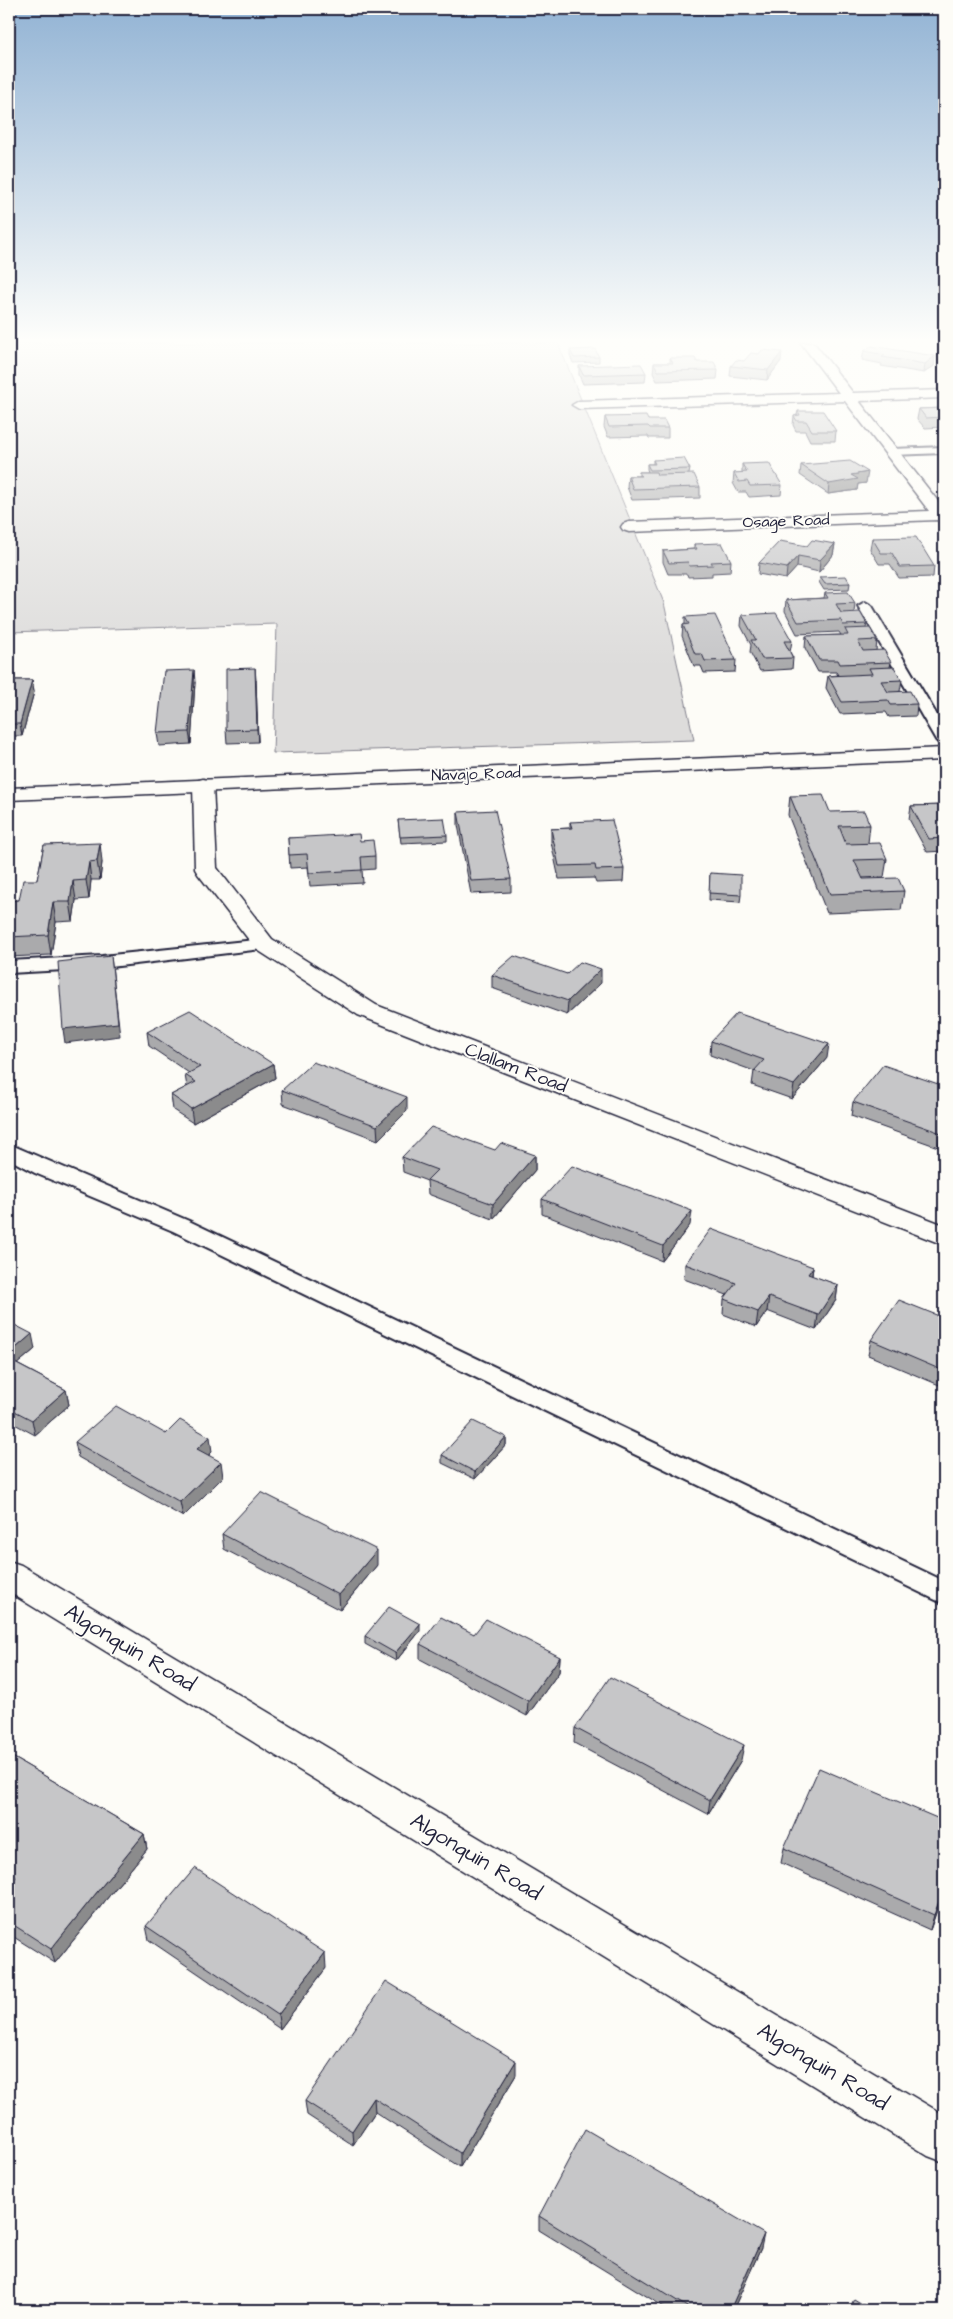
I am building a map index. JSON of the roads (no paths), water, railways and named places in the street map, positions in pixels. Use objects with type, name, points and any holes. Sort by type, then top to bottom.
[{"type":"street","points":[[892,452],[943,516]]},
{"type":"street","name":"Osage Road","points":[[629,526],[943,516]]},
{"type":"street","name":"Navajo Road","points":[[9,794],[944,754]]},
{"type":"street","name":"Clallam Road","points":[[203,786],[206,869],[264,944],[367,1010],[944,1236]]},
{"type":"street","name":"Algonquin Road","points":[[9,1575],[944,2140]]},
{"type":"lane","points":[[892,452],[912,451]]},
{"type":"lane","points":[[865,606],[944,740]]},
{"type":"lane","points":[[9,967],[102,962],[264,944]]},
{"type":"lane","points":[[9,1151],[42,1168],[181,1226],[944,1593]]}]
